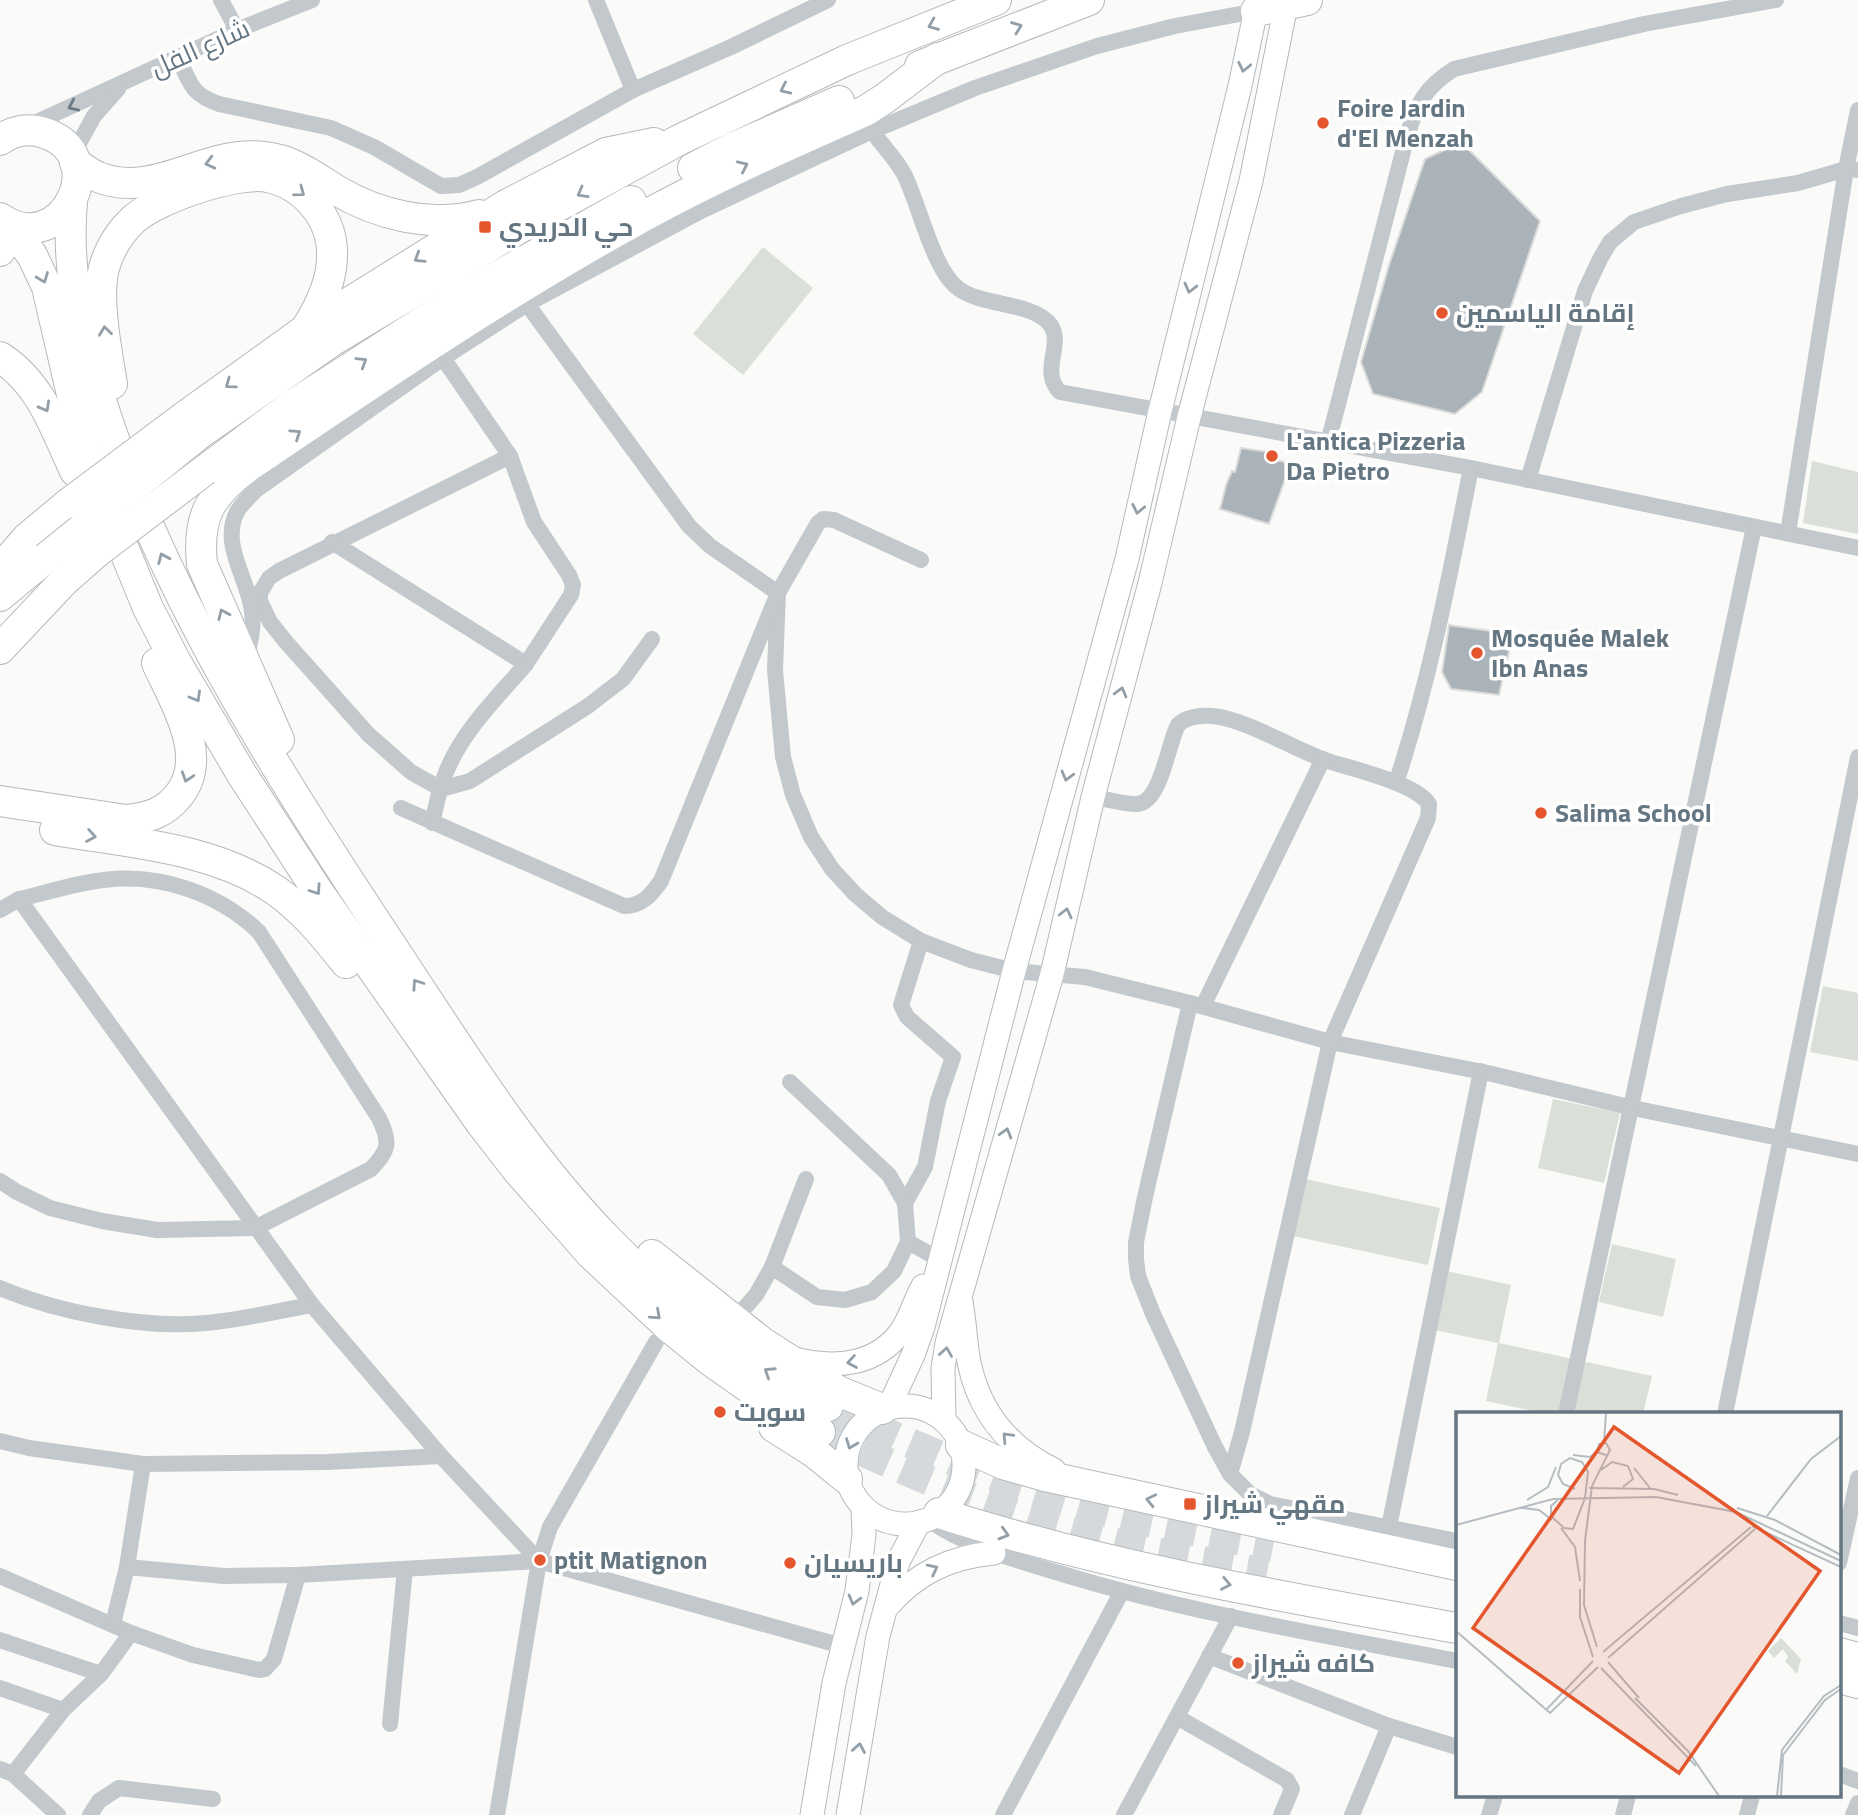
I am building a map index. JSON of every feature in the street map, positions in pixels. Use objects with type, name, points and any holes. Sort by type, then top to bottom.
[{"type":"highway","points":[[0,649],[45,559],[69,503],[538,217],[679,139],[847,60],[996,0]]},
{"type":"highway","points":[[0,569],[97,552],[291,406],[461,297],[563,238],[730,149],[938,58],[1089,0]]},
{"type":"highway","points":[[306,812],[277,736],[202,564],[200,541],[204,518],[214,497],[230,480],[391,370],[531,283],[677,198],[874,105],[938,58]]},
{"type":"highway","points":[[5,135],[34,130],[49,134],[63,143],[74,159],[97,177],[119,182],[161,178],[206,162],[261,156],[281,159],[300,167],[360,202],[414,219],[445,220],[476,216],[506,205]]},
{"type":"highway","points":[[0,596],[304,330],[506,205],[606,153],[640,144],[679,139]]},
{"type":"highway","points":[[2,223],[32,255],[47,287],[80,429],[100,491],[123,552],[176,662],[248,785],[344,930],[480,1122],[518,1171],[591,1254],[669,1327],[746,1387],[824,1419],[757,1364],[681,1308],[632,1264],[535,1156],[500,1110],[306,812],[205,645],[178,592],[117,447],[81,327],[71,260],[72,202],[78,176],[74,159]]},
{"type":"highway","points":[[117,447],[116,409],[101,289],[103,269],[110,250],[121,233],[135,218],[152,207],[226,179],[248,176],[269,177],[290,185],[308,197],[322,214],[331,233],[332,259],[328,285],[319,309],[304,330]]},
{"type":"highway","points":[[2,223],[36,227],[50,223],[72,202]]},
{"type":"highway","points":[[0,251],[2,223]]},
{"type":"highway","points":[[0,357],[17,368],[32,384],[83,487],[123,552],[131,604],[178,709],[192,758],[190,774],[173,803],[159,813],[143,818],[126,820],[0,801]]},
{"type":"highway","points":[[0,550],[45,559]]},
{"type":"highway","points":[[0,636],[45,559]]},
{"type":"highway","points":[[0,820],[199,855],[239,869],[276,891],[309,918],[399,1028],[449,1077]]},
{"type":"highway","points":[[455,1041],[489,1076],[550,1152],[664,1267],[780,1355],[838,1391],[885,1408]]},
{"type":"highway","points":[[480,1122],[501,1171],[531,1215],[598,1289],[656,1342],[718,1390],[815,1453],[847,1479]]},
{"type":"highway","points":[[961,1445],[1023,1471],[1456,1565]]},
{"type":"highway","points":[[928,1518],[1064,1550],[1456,1628]]},
{"type":"highway","points":[[1456,1582],[1270,1560],[1456,1607]]},
{"type":"highway","points":[[1840,1653],[1858,1658]]},
{"type":"highway","points":[[1840,1678],[1858,1683]]},
{"type":"highway","points":[[1840,1695],[1858,1698]]},
{"type":"street","points":[[221,0],[237,30]]},
{"type":"street","name":"شارع الفل","points":[[5,135],[237,30],[312,0]]},
{"type":"street","points":[[596,0],[633,90]]},
{"type":"street","points":[[178,58],[194,90],[202,98],[331,128],[374,147],[441,186],[459,185],[633,90],[828,0]]},
{"type":"street","points":[[1328,443],[1407,136],[1420,102],[1437,80],[1454,69],[1590,36],[1776,0]]},
{"type":"street","points":[[244,661],[250,645],[252,627],[251,609],[232,541],[233,524],[238,510],[256,489],[443,358],[527,304],[701,211],[872,131],[975,88],[1097,46],[1279,3]]},
{"type":"street","points":[[885,1408],[920,1336],[1014,971],[1127,559],[1160,411],[1240,86],[1279,3]]},
{"type":"street","points":[[944,1420],[943,1368],[947,1343],[1052,974],[1093,797],[1251,181],[1279,3]]},
{"type":"street","points":[[74,159],[94,116],[109,97],[128,81]]},
{"type":"street","points":[[1788,533],[1852,169],[1858,110]]},
{"type":"street","points":[[872,131],[902,172],[938,260],[949,280],[960,290],[1037,314],[1049,323],[1055,339],[1051,365],[1054,385],[1060,392],[1471,468],[1858,548]]},
{"type":"street","points":[[1528,480],[1585,292],[1611,242],[1634,222],[1681,206],[1727,194],[1798,183],[1852,169]]},
{"type":"street","points":[[527,304],[689,526],[710,546],[778,593]]},
{"type":"street","points":[[432,823],[444,776],[459,746],[526,664],[571,595],[573,584],[534,522],[510,456],[443,358]]},
{"type":"street","points":[[510,456],[332,542],[268,578],[260,593],[260,601],[270,622],[368,734],[411,772],[441,789],[470,781],[588,706],[623,679],[652,639]]},
{"type":"street","points":[[1395,783],[1437,634],[1471,468]]},
{"type":"street","points":[[401,808],[624,906],[636,906],[644,901],[661,881],[778,593],[818,523],[823,519],[834,520],[921,560]]},
{"type":"street","points":[[1566,1412],[1754,527]]},
{"type":"street","points":[[332,542],[526,664]]},
{"type":"street","points":[[778,593],[775,670],[783,757],[793,795],[811,837],[832,869],[855,894],[882,917],[921,941],[971,960],[1014,971],[1084,977],[1197,1004],[1330,1042],[1858,1154]]},
{"type":"street","points":[[1093,797],[1138,804],[1146,802],[1154,793],[1178,724],[1183,719],[1214,716],[1231,720],[1323,759],[1395,783],[1425,798],[1429,804],[1430,811],[1330,1042],[1242,1432],[1230,1474]]},
{"type":"street","points":[[1725,1412],[1858,757]]},
{"type":"street","points":[[1323,759],[1197,1004],[1145,1197],[1136,1242],[1138,1276],[1214,1447],[1230,1474],[1250,1494],[1270,1504],[1456,1541]]},
{"type":"street","points":[[0,910],[19,899],[102,880],[129,878],[183,887],[225,905],[259,932],[379,1118],[386,1132],[387,1143],[386,1154],[371,1169],[256,1228],[157,1230],[102,1221],[50,1208],[0,1181]]},
{"type":"street","points":[[19,899],[312,1305],[441,1456],[539,1562]]},
{"type":"street","points":[[905,1203],[925,1167],[937,1101],[953,1057],[907,1017],[901,1005],[921,941]]},
{"type":"street","points":[[1389,1527],[1481,1072]]},
{"type":"street","points":[[772,1267],[817,1297],[845,1300],[872,1292],[894,1271],[908,1241],[905,1203],[889,1175],[790,1082]]},
{"type":"street","points":[[733,1321],[756,1295],[772,1267],[806,1179]]},
{"type":"street","points":[[908,1241],[939,1259]]},
{"type":"street","points":[[780,1355],[831,1364],[865,1360],[876,1354],[902,1329],[939,1259]]},
{"type":"street","points":[[0,1288],[83,1313],[161,1323],[204,1323],[312,1305]]},
{"type":"street","points":[[960,1295],[971,1369],[980,1398],[990,1416],[1002,1432],[1026,1454],[1085,1485]]},
{"type":"street","points":[[497,1815],[539,1562],[550,1527],[656,1342]]},
{"type":"street","points":[[848,1815],[873,1663],[898,1562],[928,1518],[950,1502],[959,1490],[963,1475],[961,1445],[944,1420],[932,1411],[918,1406],[885,1408],[868,1418],[856,1430],[847,1454],[847,1479],[853,1494],[863,1508],[875,1516],[904,1524],[928,1518],[959,1539],[994,1553],[1122,1591],[1231,1616],[1456,1661]]},
{"type":"street","points":[[0,1441],[29,1448],[143,1464],[328,1462],[441,1456]]},
{"type":"street","points":[[113,1624],[127,1567],[143,1464]]},
{"type":"street","points":[[1840,1559],[1858,1478]]},
{"type":"street","points":[[812,1815],[830,1704],[860,1572],[864,1535],[863,1508]]},
{"type":"street","points":[[885,1609],[915,1580],[933,1569],[973,1555],[994,1553]]},
{"type":"street","points":[[127,1567],[224,1576],[298,1575],[539,1562],[842,1646]]},
{"type":"street","points":[[390,1724],[405,1569]]},
{"type":"street","points":[[0,1576],[131,1633],[193,1656],[259,1670],[265,1669],[274,1659],[298,1575]]},
{"type":"street","points":[[1003,1815],[1122,1591]]},
{"type":"street","points":[[1124,1815],[1231,1616]]},
{"type":"street","points":[[1840,1623],[1858,1628]]},
{"type":"street","points":[[58,1815],[6,1772],[63,1710],[101,1674],[131,1633]]},
{"type":"street","points":[[0,1640],[101,1674]]},
{"type":"street","points":[[1209,1656],[1389,1727],[1456,1747]]},
{"type":"street","points":[[0,1688],[63,1710]]},
{"type":"street","points":[[1177,1717],[1287,1780],[1292,1789],[1281,1815]]},
{"type":"street","points":[[1352,1815],[1389,1727]]},
{"type":"street","points":[[1840,1774],[1858,1781]]},
{"type":"street","points":[[90,1815],[99,1801],[119,1788],[213,1799]]},
{"type":"street","points":[[1489,1815],[1493,1798]]},
{"type":"street","points":[[1623,1815],[1627,1798]]},
{"type":"street","points":[[1747,1815],[1751,1798]]},
{"type":"street","points":[[1853,1815],[1858,1803]]},
{"type":"shaded area","points":[[763,247],[813,288],[743,375],[693,334]]},
{"type":"shaded area","points":[[1812,461],[1858,472],[1858,534],[1803,523]]},
{"type":"shaded area","points":[[1823,986],[1858,993],[1858,1061],[1810,1052]]},
{"type":"shaded area","points":[[1553,1099],[1620,1113],[1604,1183],[1538,1168]]},
{"type":"shaded area","points":[[1305,1179],[1440,1208],[1428,1265],[1293,1236]]},
{"type":"shaded area","points":[[1612,1244],[1676,1259],[1663,1317],[1599,1302]]},
{"type":"shaded area","points":[[1447,1271],[1511,1285],[1499,1343],[1652,1376],[1643,1412],[1538,1412],[1486,1401],[1498,1343],[1434,1330]]},
{"type":"building","name":"إقامة الياسمين","points":[[1461,142],[1540,221],[1482,392],[1455,414],[1373,394],[1361,362],[1389,265],[1425,159]]},
{"type":"building","points":[[1241,448],[1269,452],[1269,459],[1291,463],[1269,524],[1220,509],[1226,485],[1232,471],[1235,472]]},
{"type":"building","name":"Mosquée Malek Ibn Anas","points":[[1449,625],[1513,634],[1499,695],[1451,689],[1442,672]]},
{"type":"tunnel","points":[[828,1406],[957,1463],[1057,1498],[1136,1519],[1273,1547]]},
{"type":"tunnel","points":[[820,1432],[952,1490],[1054,1526],[1133,1547],[1267,1573]]},
{"type":"place","name":"Foire Jardin d'El Menzah","points":[[1323,123]]},
{"type":"place","name":"حي الدريدي","points":[[485,227]]},
{"type":"place","name":"إقامة الياسمين","points":[[1442,313]]},
{"type":"place","name":"L'antica Pizzeria Da Pietro","points":[[1272,456]]},
{"type":"place","name":"Mosquée Malek Ibn Anas","points":[[1477,653]]},
{"type":"place","name":"Salima School","points":[[1541,813]]},
{"type":"place","name":"سويت","points":[[720,1412]]},
{"type":"place","name":"مقهي شيراز","points":[[1190,1504]]},
{"type":"place","name":"ptit Matignon","points":[[540,1560]]},
{"type":"place","name":"باريسيان","points":[[790,1563]]},
{"type":"place","name":"کافه شيراز","points":[[1238,1663]]}]
